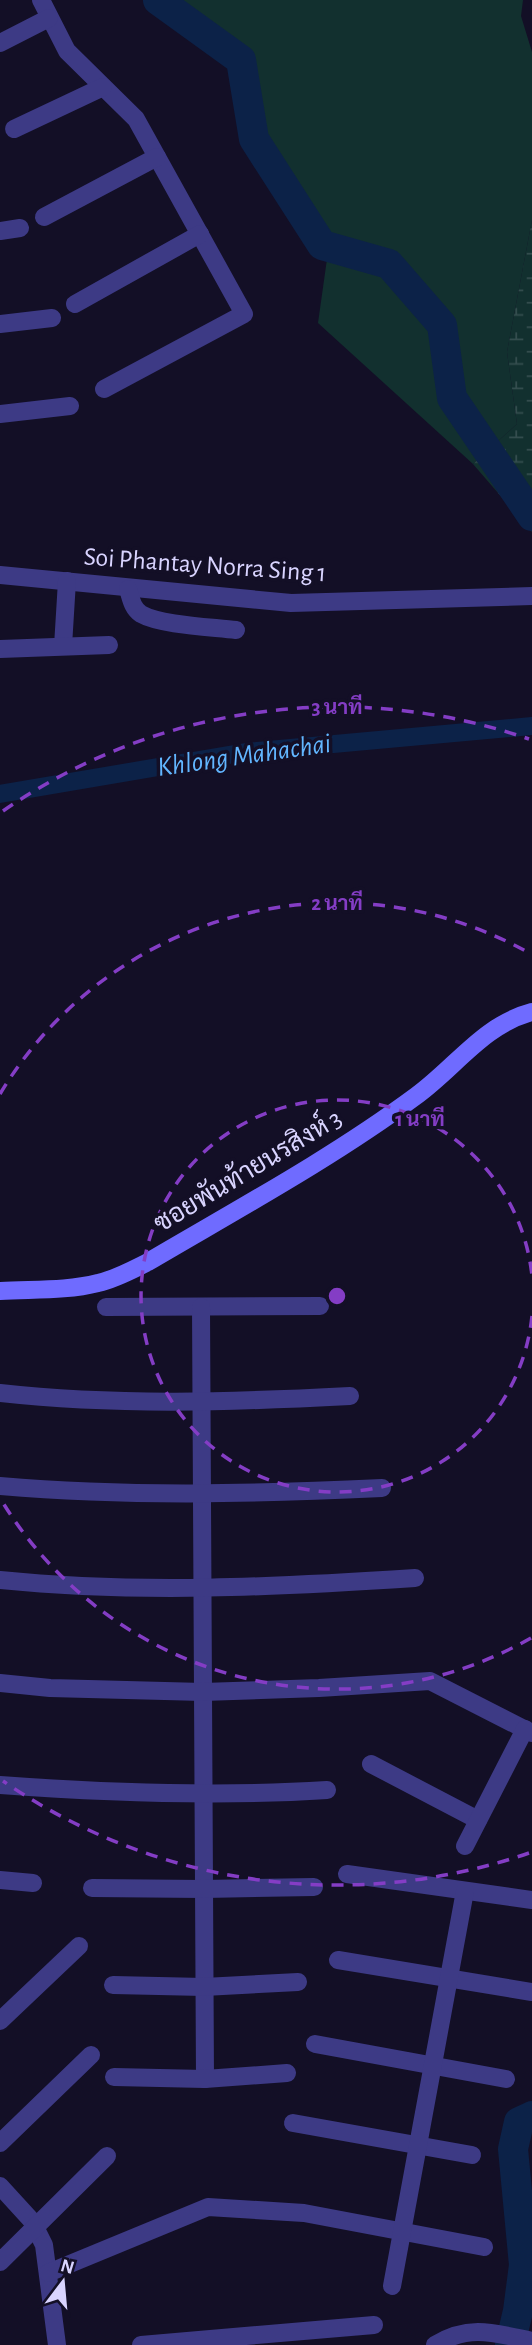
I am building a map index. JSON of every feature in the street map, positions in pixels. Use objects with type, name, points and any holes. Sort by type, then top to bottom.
[{"type":"street","points":[[41,0],[67,51],[136,120],[244,314],[104,389]]},
{"type":"street","points":[[0,43],[49,18]]},
{"type":"street","points":[[14,129],[103,87]]},
{"type":"street","points":[[44,218],[157,157]]},
{"type":"street","points":[[0,231],[20,228]]},
{"type":"street","points":[[75,304],[200,234]]},
{"type":"street","points":[[0,324],[52,318]]},
{"type":"street","points":[[0,414],[69,405]]},
{"type":"street","name":"Soi Phantay Norra Sing 1","points":[[0,575],[291,603],[532,596]]},
{"type":"street","points":[[64,646],[67,581]]},
{"type":"street","points":[[128,589],[134,607],[141,614],[184,624],[236,630]]},
{"type":"street","points":[[0,649],[109,645]]},
{"type":"street","name":"ซอยพันท้ายนรสิงห์ 3","points":[[0,1291],[76,1287],[98,1283],[118,1277],[148,1262],[370,1128],[418,1095],[488,1032],[526,1014]]},
{"type":"street","points":[[106,1307],[320,1306]]},
{"type":"street","points":[[201,1307],[205,2079]]},
{"type":"street","points":[[0,1393],[125,1401],[202,1402],[350,1396]]},
{"type":"street","points":[[0,1486],[71,1491],[202,1494],[382,1488]]},
{"type":"street","points":[[0,1580],[88,1586],[203,1588],[415,1578]]},
{"type":"street","points":[[0,1683],[50,1688],[203,1692],[430,1681],[528,1731],[465,1846]]},
{"type":"street","points":[[371,1764],[478,1820]]},
{"type":"street","points":[[0,1785],[204,1795],[327,1790]]},
{"type":"street","points":[[347,1874],[532,1900]]},
{"type":"street","points":[[0,1880],[33,1883]]},
{"type":"street","points":[[92,1888],[314,1887]]},
{"type":"street","points":[[392,2286],[465,1891]]},
{"type":"street","points":[[0,2021],[79,1946]]},
{"type":"street","points":[[338,1961],[532,1992]]},
{"type":"street","points":[[113,1985],[205,1987],[298,1982]]},
{"type":"street","points":[[314,2043],[506,2079]]},
{"type":"street","points":[[0,2143],[91,2056]]},
{"type":"street","points":[[114,2077],[205,2079],[287,2073]]},
{"type":"street","points":[[293,2123],[472,2155]]},
{"type":"street","points":[[0,2262],[107,2156]]},
{"type":"street","points":[[0,2186],[35,2227],[44,2245],[57,2345]]},
{"type":"street","points":[[48,2273],[208,2207],[304,2213],[484,2247]]},
{"type":"street","points":[[141,2345],[374,2325]]},
{"type":"street","points":[[435,2345],[453,2334],[489,2332],[532,2341]]},
{"type":"green space","points":[[177,0],[523,0],[521,16],[532,52],[532,220],[507,352],[517,424],[473,464],[318,323],[327,259],[286,164],[259,124],[250,54]]},
{"type":"green space","points":[[532,220],[532,532],[473,464],[517,424],[507,352]]},
{"type":"waterway","points":[[158,0],[241,60],[254,139],[322,245],[389,264],[442,325],[452,398],[532,516]]},
{"type":"waterway","name":"Khlong Mahachai","points":[[0,794],[246,752],[532,726]]},
{"type":"waterway","points":[[510,2345],[524,2265],[513,2149],[519,2122],[532,2116]]}]
